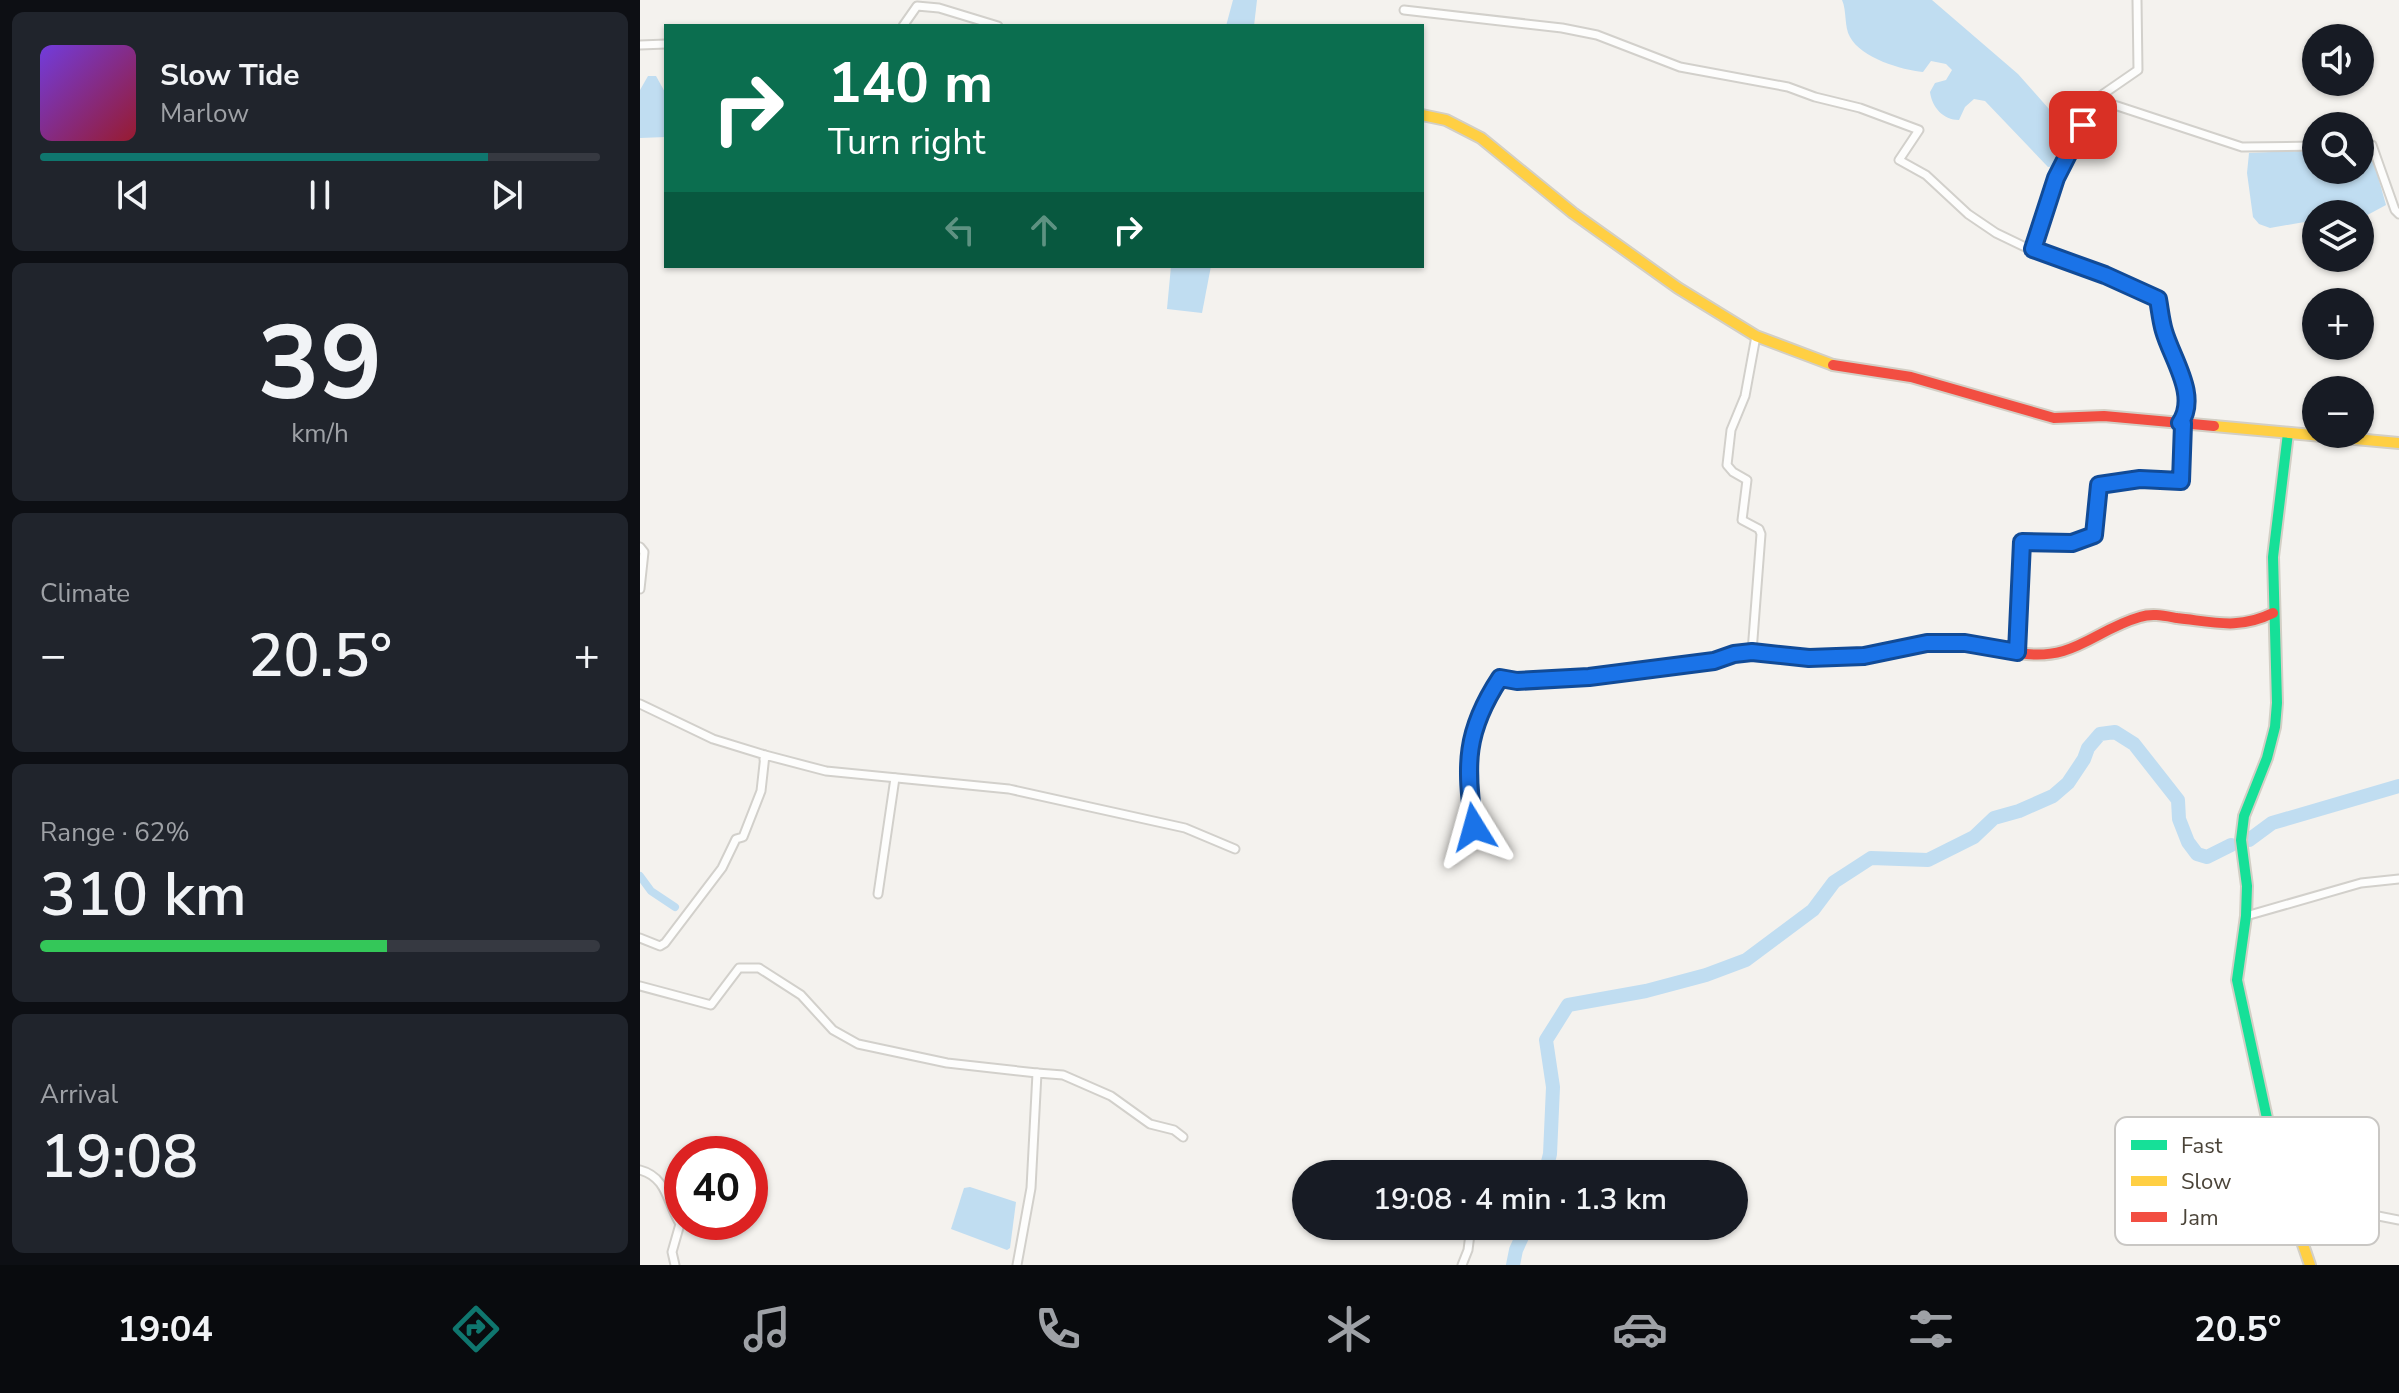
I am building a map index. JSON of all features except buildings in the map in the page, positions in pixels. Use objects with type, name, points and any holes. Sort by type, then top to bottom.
[{"type":"street","points":[[2033,249],[2056,178],[2096,99],[2138,70],[2137,0]]},
{"type":"street","points":[[904,24],[917,6],[939,8],[991,24]]},
{"type":"street","points":[[1404,10],[1562,28],[1597,35],[1680,67],[1788,87],[1860,108],[1919,130],[1899,160],[1926,175],[1986,227],[2158,299],[2163,330],[2185,387],[2187,413],[2182,424],[2181,481],[2140,479],[2099,485],[2094,535],[2072,543],[2022,542],[2017,652]]},
{"type":"street","points":[[640,45],[664,44]]},
{"type":"street","points":[[2096,99],[2242,147],[2302,146]]},
{"type":"street","points":[[1424,115],[1446,120],[1481,138],[1608,238],[1678,288],[1756,336],[1834,365],[1911,377],[2054,418],[2104,416],[2399,443]]},
{"type":"street","points":[[2374,151],[2399,214]]},
{"type":"street","points":[[1752,652],[1761,534],[1759,529],[1742,520],[1747,480],[1727,465],[1731,430],[1745,396],[1756,336]]},
{"type":"street","points":[[2267,1117],[2237,980],[2247,886],[2241,840],[2244,816],[2267,758],[2275,727],[2273,557],[2288,433]]},
{"type":"street","points":[[640,547],[644,552],[640,589]]},
{"type":"street","points":[[1474,827],[1468,789],[1470,744],[1474,725],[1500,678],[1517,681],[1589,677],[1674,667],[1752,652],[1809,658],[1864,656],[1927,643],[1951,642],[2032,655],[2067,652],[2140,617],[2155,615],[2234,624],[2253,623],[2273,613]]},
{"type":"street","points":[[640,704],[713,739],[826,771],[1009,789],[1185,828],[1235,849]]},
{"type":"street","points":[[640,938],[660,946],[665,943],[722,868],[757,803],[765,755]]},
{"type":"street","points":[[878,894],[895,778]]},
{"type":"street","points":[[2246,916],[2361,883],[2399,879]]},
{"type":"street","points":[[640,986],[711,1005],[739,968],[759,968],[801,995],[833,1030],[858,1044],[947,1063],[1063,1075],[1111,1096],[1150,1124],[1174,1130],[1183,1137]]},
{"type":"street","points":[[1017,1265],[1031,1188],[1037,1073]]},
{"type":"street","points":[[640,1170],[652,1173],[663,1183],[670,1208],[680,1224],[672,1252],[675,1265]]},
{"type":"street","points":[[2379,1216],[2399,1220]]},
{"type":"street","points":[[1462,1265],[1469,1240]]},
{"type":"street","points":[[2303,1245],[2310,1265]]},
{"type":"water","points":[[1233,0],[1257,0],[1254,24],[1227,24]]},
{"type":"water","points":[[1842,0],[1932,0],[2018,74],[2072,135],[2054,166],[2048,167],[1985,101],[1974,99],[1965,107],[1959,120],[1943,115],[1933,103],[1930,92],[1935,83],[1946,80],[1952,70],[1946,64],[1931,61],[1923,72],[1914,71],[1872,57],[1855,44],[1848,33]]},
{"type":"water","points":[[648,76],[656,76],[664,90],[664,137],[640,138],[640,90]]},
{"type":"water","points":[[2302,151],[2302,184],[2374,184],[2374,162],[2386,205],[2374,211],[2374,200],[2302,200],[2302,222],[2270,228],[2259,224],[2253,217],[2247,173],[2249,153]]},
{"type":"water","points":[[1171,268],[1211,268],[1202,313],[1167,309]]},
{"type":"water","points":[[970,1187],[1016,1202],[1010,1248],[1007,1250],[951,1229],[964,1188]]},
{"type":"waterway","points":[[1548,1160],[1553,1087],[1546,1040],[1568,1005],[1646,991],[1706,975],[1746,960],[1813,910],[1834,882],[1871,858],[1928,860],[1974,837],[1994,818],[2053,796],[2068,783],[2100,734],[2115,732],[2134,744],[2178,800],[2179,819],[2188,842],[2197,854],[2207,857],[2231,845]]},
{"type":"waterway","points":[[2249,840],[2272,823],[2399,786]]},
{"type":"waterway","points":[[640,876],[651,891],[675,907]]},
{"type":"waterway","points":[[1513,1265],[1521,1240]]},
{"type":"traffic: fast","points":[[2267,1117],[2237,980],[2247,886],[2241,840],[2244,816],[2267,758],[2275,727],[2273,557],[2288,433]]},
{"type":"traffic: fast","points":[[1474,827],[1470,786],[1472,750],[1481,715],[1500,678],[1517,681],[1589,677],[1714,661],[1752,652],[1809,658],[1864,656],[1927,643],[1965,643],[2019,653]]},
{"type":"traffic: slow","points":[[1424,115],[1446,120],[1481,138],[1573,213],[1678,288],[1756,336],[1833,365]]},
{"type":"traffic: slow","points":[[2214,426],[2399,443]]},
{"type":"traffic: slow","points":[[2303,1245],[2310,1265]]},
{"type":"traffic: jam","points":[[1833,365],[1911,377],[2054,418],[2104,416],[2214,426]]},
{"type":"traffic: jam","points":[[2019,653],[2038,655],[2069,649],[2145,616],[2237,623],[2273,613]]},
{"type":"route","points":[[1474,827],[1468,789],[1470,744],[1474,725],[1500,678],[1517,681],[1589,677],[1714,661],[1752,652],[1809,658],[1864,656],[1927,643],[1965,643],[2017,652],[2022,542],[2072,543],[2094,535],[2099,485],[2140,479],[2181,481],[2183,424],[2180,423],[2187,413],[2185,387],[2163,330],[2158,299],[2105,275],[2033,249],[2056,178],[2083,125]]}]
